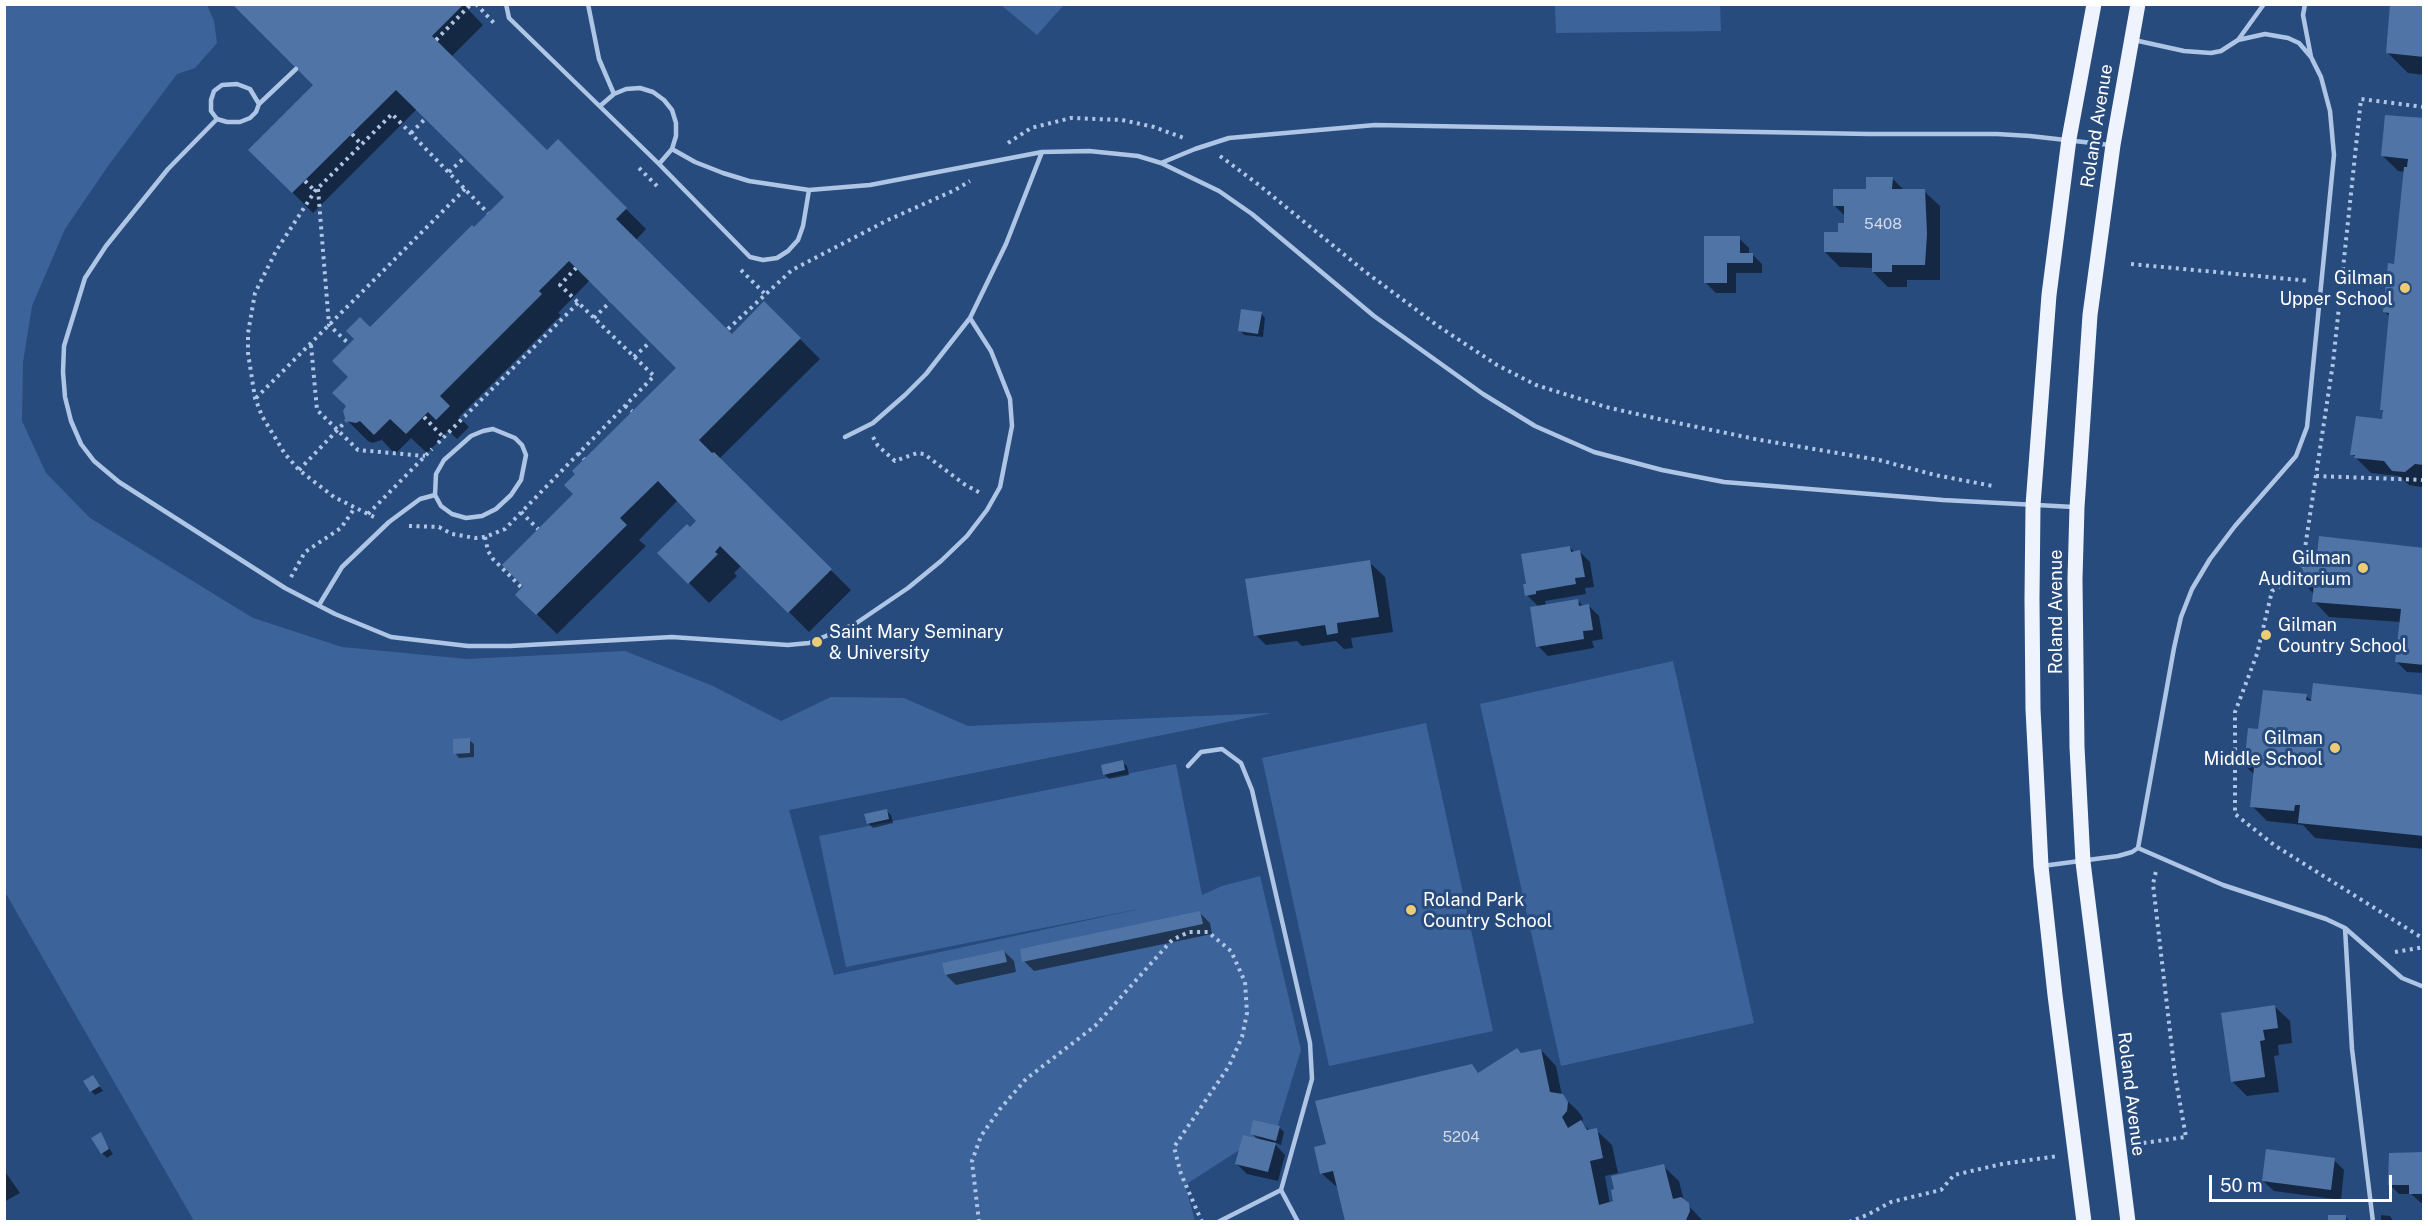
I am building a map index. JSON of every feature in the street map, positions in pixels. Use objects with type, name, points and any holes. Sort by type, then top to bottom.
[{"type":"main road","name":"Roland Avenue","points":[[2084,1221],[2041,866],[2033,709],[2032,599],[2034,505],[2049,295],[2069,139],[2094,4]]},
{"type":"main road","name":"Roland Avenue","points":[[2128,1221],[2083,862],[2075,652],[2077,507],[2090,315],[2113,145],[2138,4]]},
{"type":"lane","points":[[506,4],[509,18],[659,164],[750,257],[763,260],[777,258],[788,251],[798,240],[806,217],[809,190]]},
{"type":"lane","points":[[588,4],[599,59],[614,94]]},
{"type":"lane","points":[[2238,40],[2264,4]]},
{"type":"lane","points":[[2305,4],[2303,15],[2311,57]]},
{"type":"lane","points":[[2131,39],[2200,53],[2221,51],[2238,40],[2252,36],[2275,35],[2299,43],[2311,57],[2321,77],[2330,111],[2334,155],[2311,396],[2303,440],[2284,472],[2228,534],[2192,589],[2181,617],[2169,670],[2138,848]]},
{"type":"lane","points":[[259,104],[250,89],[237,84],[222,85],[214,91],[211,100],[212,111],[217,119],[240,122],[250,118],[256,112],[259,104],[296,69]]},
{"type":"lane","points":[[600,106],[614,94],[626,89],[640,88],[653,92],[664,100],[672,110],[676,123],[676,136],[672,149],[659,164]]},
{"type":"lane","points":[[217,119],[168,169],[106,246],[86,278],[64,346],[65,398],[74,428],[81,444],[94,461],[129,488],[285,588],[370,630],[391,637],[468,646],[672,638],[788,645],[809,643],[855,624],[878,610],[941,561],[967,536],[987,510],[1000,487],[1012,426],[1010,399],[991,351],[970,318]]},
{"type":"lane","points":[[1161,163],[1195,148],[1229,138],[1375,125],[1869,134],[1997,134],[2069,139],[2113,145]]},
{"type":"lane","points":[[672,149],[695,162],[723,173],[759,183],[809,190],[870,184],[1042,152],[1089,151],[1138,156],[1161,163],[1219,191],[1252,214],[1374,316],[1483,394],[1536,426],[1594,452],[1662,470],[1724,482],[1823,491],[2077,507]]},
{"type":"lane","points":[[844,437],[873,423],[905,395],[926,374],[970,318],[1006,244],[1042,152]]},
{"type":"lane","points":[[493,429],[515,438],[522,445],[526,455],[521,480],[511,495],[496,509],[482,516],[466,518],[452,514],[441,506],[435,495],[436,474],[444,460],[471,436],[493,429]]},
{"type":"lane","points":[[319,605],[342,567],[389,522],[420,499],[435,495]]},
{"type":"lane","points":[[1188,766],[1201,752],[1222,749],[1241,763],[1252,790],[1310,1043],[1312,1079],[1281,1190],[1298,1221]]},
{"type":"lane","points":[[2138,848],[2223,885],[2301,909],[2344,928],[2402,978],[2424,987]]},
{"type":"lane","points":[[2041,866],[2124,855],[2138,848]]},
{"type":"lane","points":[[2344,928],[2352,1049],[2373,1221]]},
{"type":"lane","points":[[1218,1221],[1281,1190]]},
{"type":"path","points":[[436,40],[471,4]]},
{"type":"path","points":[[2424,107],[2361,99],[2333,363],[2300,581],[2286,582],[2272,591],[2257,654],[2235,712],[2235,814],[2274,845],[2424,939]]},
{"type":"path","points":[[375,518],[354,509],[315,484],[298,470],[273,435],[255,398],[248,353],[248,333],[255,293],[276,251],[316,189],[392,114],[488,213]]},
{"type":"path","points":[[1008,143],[1031,128],[1071,118],[1122,120],[1154,127],[1188,139]]},
{"type":"path","points":[[411,133],[425,119]]},
{"type":"path","points":[[352,134],[361,144]]},
{"type":"path","points":[[1214,153],[1259,184],[1363,270],[1438,326],[1497,365],[1536,385],[1606,407],[1668,421],[1760,440],[1879,460],[1935,475],[2003,487]]},
{"type":"path","points":[[449,172],[464,158]]},
{"type":"path","points":[[728,329],[792,270],[974,179]]},
{"type":"path","points":[[305,181],[316,189],[329,325],[349,344]]},
{"type":"path","points":[[255,398],[465,189]]},
{"type":"path","points":[[2131,264],[2322,282]]},
{"type":"path","points":[[403,526],[439,527],[463,537],[485,537],[505,529],[654,376],[560,285],[576,268]]},
{"type":"path","points":[[594,318],[610,302]]},
{"type":"path","points":[[368,514],[578,303]]},
{"type":"path","points":[[634,357],[650,342]]},
{"type":"path","points":[[311,344],[317,410],[358,450],[425,456]]},
{"type":"path","points":[[625,406],[632,411]]},
{"type":"path","points":[[424,417],[444,438]]},
{"type":"path","points":[[298,470],[346,421]]},
{"type":"path","points":[[878,446],[895,461],[917,453],[924,454],[964,484],[984,495]]},
{"type":"path","points":[[578,453],[584,459]]},
{"type":"path","points":[[2316,476],[2424,480]]},
{"type":"path","points":[[289,580],[305,552],[341,528],[354,509]]},
{"type":"path","points":[[521,512],[538,529]]},
{"type":"path","points":[[485,537],[488,551],[493,559],[522,588]]},
{"type":"path","points":[[2158,858],[2153,884],[2175,1075],[2186,1137]]},
{"type":"path","points":[[980,1221],[972,1161],[981,1136],[1000,1109],[1026,1079],[1095,1026],[1172,940],[1189,932],[1208,932],[1231,951],[1245,982],[1247,1013],[1242,1037],[1229,1066],[1174,1147],[1181,1174],[1202,1221]]},
{"type":"path","points":[[2376,955],[2424,947]]},
{"type":"path","points":[[1849,1221],[1867,1215],[1891,1202],[1941,1190],[1954,1175],[2002,1164]]},
{"type":"shaded area","points":[[4,5],[207,5],[214,21],[217,43],[195,68],[177,74],[108,166],[65,229],[32,306],[23,362],[22,421],[46,473],[90,518],[253,618],[342,647],[467,659],[625,651],[713,686],[781,721],[831,697],[904,698],[968,726],[1272,713],[789,810],[834,975],[1144,908],[846,967],[819,836],[1176,764],[1202,895],[1222,886],[1260,876],[1301,1050],[1278,1125],[1185,1185],[1195,1221],[194,1221],[5,892]]},
{"type":"shaded area","points":[[1001,5],[1064,5],[1037,35]]},
{"type":"shaded area","points":[[1555,5],[1720,5],[1721,31],[1556,33]]},
{"type":"shaded area","points":[[1673,661],[1754,1023],[1561,1066],[1480,704]]},
{"type":"shaded area","points":[[1426,723],[1493,1031],[1329,1066],[1262,758]]},
{"type":"building","points":[[232,4],[464,4],[432,36],[547,150],[558,139],[627,208],[616,219],[732,334],[764,301],[801,338],[699,440],[712,453],[714,452],[832,569],[788,613],[720,546],[715,552],[718,554],[688,584],[657,553],[687,524],[690,527],[696,521],[658,481],[620,518],[627,525],[536,615],[515,595],[523,586],[502,565],[573,494],[564,485],[575,474],[572,471],[676,368],[569,261],[539,291],[542,294],[440,396],[450,406],[436,420],[428,412],[406,434],[390,419],[374,435],[360,421],[356,423],[346,421],[343,411],[346,406],[332,393],[348,377],[332,361],[354,339],[346,331],[360,317],[370,327],[472,225],[474,227],[504,197],[396,90],[292,193],[248,150],[313,85]]},
{"type":"building","points":[[2390,4],[2424,4],[2424,57],[2386,53]]},
{"type":"building","name":"Gilman Upper School","points":[[2385,115],[2424,118],[2424,465],[2415,464],[2405,472],[2392,471],[2384,461],[2354,458],[2355,455],[2350,455],[2356,416],[2382,419],[2383,410],[2380,410],[2389,313],[2383,312],[2388,263],[2394,264],[2404,167],[2407,167],[2408,159],[2381,156]]},
{"type":"building","points":[[1866,177],[1893,177],[1892,189],[1925,189],[1927,234],[1925,265],[1892,265],[1892,272],[1872,272],[1872,253],[1824,252],[1824,232],[1838,232],[1838,223],[1844,223],[1844,206],[1833,206],[1833,189],[1866,189]]},
{"type":"building","points":[[1704,236],[1740,236],[1740,253],[1753,253],[1753,263],[1727,263],[1727,283],[1704,283]]},
{"type":"building","points":[[1241,309],[1262,312],[1258,334],[1238,331]]},
{"type":"building","name":"Gilman Auditorium","points":[[2319,536],[2424,548],[2424,665],[2395,662],[2401,609],[2312,602],[2314,584],[2301,582],[2304,552],[2317,554]]},
{"type":"building","points":[[1570,546],[1571,552],[1580,550],[1585,577],[1575,578],[1576,584],[1536,591],[1536,594],[1525,596],[1523,584],[1526,584],[1521,554]]},
{"type":"building","points":[[1370,560],[1379,617],[1337,623],[1338,633],[1327,635],[1325,625],[1254,636],[1245,579]]},
{"type":"building","points":[[1578,599],[1579,606],[1589,604],[1593,630],[1583,631],[1584,639],[1536,647],[1530,607]]},
{"type":"building","name":"Gilman Middle School","points":[[2313,683],[2424,695],[2424,836],[2298,823],[2300,805],[2295,805],[2294,811],[2250,807],[2254,767],[2244,766],[2248,728],[2258,729],[2263,690],[2307,694],[2306,700],[2311,701]]},
{"type":"building","points":[[470,738],[470,753],[453,754],[453,739]]},
{"type":"building","points":[[1123,760],[1125,770],[1103,775],[1101,765]]},
{"type":"building","points":[[887,809],[889,819],[867,824],[864,814]]},
{"type":"building","points":[[1200,911],[1203,924],[1022,962],[1020,949]]},
{"type":"building","points":[[1004,950],[1007,962],[945,975],[942,963]]},
{"type":"building","points":[[2275,1005],[2278,1028],[2263,1030],[2265,1040],[2260,1041],[2265,1077],[2231,1082],[2221,1013]]},
{"type":"building","points":[[1517,1048],[1521,1053],[1541,1049],[1550,1092],[1563,1094],[1568,1102],[1567,1111],[1562,1117],[1568,1128],[1581,1120],[1587,1130],[1597,1128],[1603,1158],[1590,1161],[1599,1205],[1613,1201],[1611,1190],[1614,1189],[1611,1176],[1664,1164],[1673,1199],[1681,1197],[1689,1203],[1690,1211],[1686,1220],[1345,1221],[1333,1171],[1320,1174],[1314,1147],[1326,1144],[1315,1101],[1472,1064],[1478,1073]]},
{"type":"building","points":[[93,1075],[100,1086],[90,1092],[83,1081]]},
{"type":"building","points":[[1253,1120],[1280,1126],[1276,1141],[1250,1134]]},
{"type":"building","points":[[101,1132],[109,1149],[101,1154],[91,1138]]},
{"type":"building","points":[[1243,1135],[1276,1143],[1268,1172],[1235,1164]]},
{"type":"building","points":[[2266,1149],[2335,1158],[2331,1190],[2262,1181]]},
{"type":"building","points":[[2424,1152],[2424,1194],[2409,1194],[2409,1185],[2388,1185],[2389,1153]]},
{"type":"building","points":[[2328,1215],[2346,1215],[2346,1221],[2328,1221]]},
{"type":"place","name":"Gilman Upper School","points":[[2405,288]]},
{"type":"place","name":"Gilman Auditorium","points":[[2363,568]]},
{"type":"place","name":"Gilman Country School","points":[[2266,635]]},
{"type":"place","name":"Saint Mary Seminary & University","points":[[817,642]]},
{"type":"place","name":"Gilman Middle School","points":[[2335,748]]},
{"type":"place","name":"Roland Park Country School","points":[[1411,910]]}]
